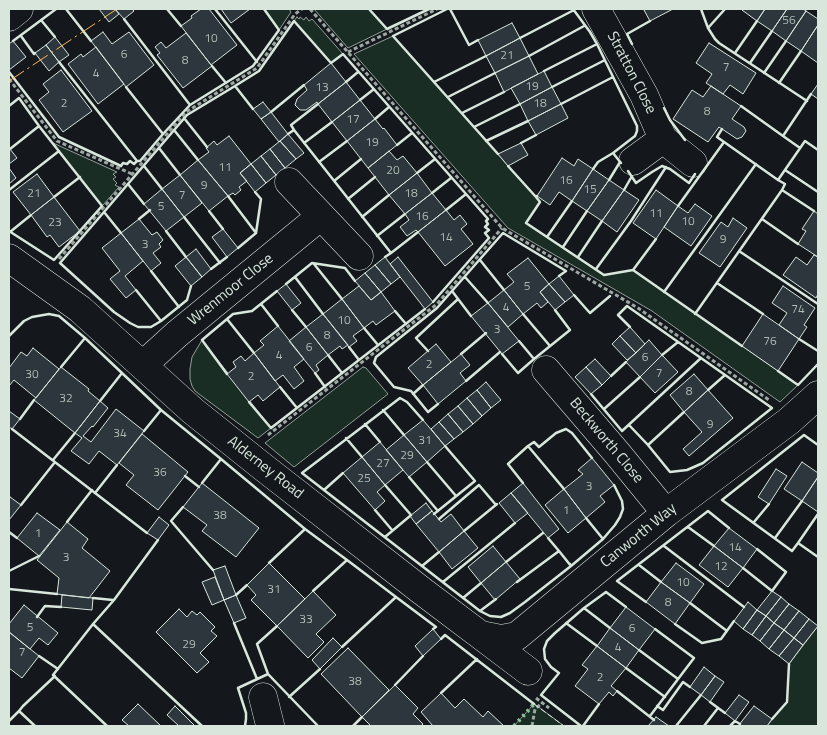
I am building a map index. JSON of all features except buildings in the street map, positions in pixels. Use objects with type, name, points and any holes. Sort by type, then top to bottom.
[{"type":"street","points":[[9,17],[19,9]]},
{"type":"street","name":"Stratton Close","points":[[596,9],[644,95],[663,138],[693,163]]},
{"type":"street","points":[[633,161],[663,138]]},
{"type":"street","points":[[289,182],[359,256]]},
{"type":"street","name":"Wrenmoor Close","points":[[143,365],[177,334],[321,216]]},
{"type":"street","name":"Alderney Road","points":[[12,269],[41,280],[80,309],[194,411],[422,591],[528,671]]},
{"type":"street","name":"Beckworth Close","points":[[546,370],[666,514]]},
{"type":"street","name":"Canworth Way","points":[[481,635],[501,639],[517,636],[666,514],[794,417],[818,395]]},
{"type":"street","points":[[262,697],[271,726]]},
{"type":"path","points":[[41,280],[186,112],[257,68],[295,14],[302,9]]},
{"type":"path","points":[[310,9],[502,228],[638,308],[794,417]]},
{"type":"path","points":[[348,52],[437,9]]},
{"type":"path","points":[[9,79],[57,140],[132,174]]},
{"type":"path","points":[[250,456],[262,440],[437,304],[502,228]]},
{"type":"path","points":[[532,726],[536,709],[542,703]]},
{"type":"green space","points":[[264,9],[289,9],[291,12],[279,30]]},
{"type":"green space","points":[[314,9],[369,9],[387,29],[348,48]]},
{"type":"green space","points":[[297,17],[304,20],[306,17],[309,21],[312,19],[343,54],[331,63],[294,21]]},
{"type":"green space","points":[[393,36],[540,202],[526,223],[604,275],[633,270],[798,385],[780,402],[652,311],[508,228],[354,54]]},
{"type":"green space","points":[[53,143],[117,172],[113,174],[116,177],[113,179],[117,183],[115,185],[119,187],[102,206]]},
{"type":"green space","points":[[202,340],[271,428],[258,438],[195,391],[192,386],[190,369],[192,357]]},
{"type":"green space","points":[[363,367],[366,368],[388,394],[294,467],[265,443]]},
{"type":"green space","points":[[818,626],[818,726],[767,726],[787,702],[789,664]]},
{"type":"green space","points":[[534,704],[540,708],[564,726],[514,726]]},
{"type":"hedge","points":[[514,726],[534,704]]},
{"type":"fence","points":[[534,704],[564,726]]},
{"type":"wall","points":[[13,41],[56,9]]},
{"type":"wall","points":[[66,9],[91,41]]},
{"type":"wall","points":[[167,9],[181,26]]},
{"type":"wall","points":[[215,9],[257,62]]},
{"type":"wall","points":[[124,19],[190,105],[253,66],[279,30],[264,9]]},
{"type":"wall","points":[[369,9],[387,29],[429,9]]},
{"type":"wall","points":[[447,9],[393,36],[498,154]]},
{"type":"wall","points":[[450,9],[469,45],[478,40]]},
{"type":"wall","points":[[573,9],[597,44],[637,126],[635,136],[613,153],[621,163]]},
{"type":"wall","points":[[701,9],[708,28]]},
{"type":"wall","points":[[725,9],[708,28],[715,39],[807,101]]},
{"type":"wall","points":[[520,38],[574,10]]},
{"type":"wall","points":[[41,20],[55,37]]},
{"type":"wall","points":[[235,86],[259,71],[294,21],[331,63],[343,54],[488,219],[486,221],[488,224],[485,227],[489,230],[485,233],[489,238],[433,302]]},
{"type":"wall","points":[[632,44],[627,34],[650,21]]},
{"type":"wall","points":[[735,53],[757,21]]},
{"type":"wall","points":[[529,56],[584,26]]},
{"type":"wall","points":[[750,63],[772,31]]},
{"type":"wall","points":[[21,36],[35,53]]},
{"type":"wall","points":[[764,73],[786,41]]},
{"type":"wall","points":[[544,71],[597,44]]},
{"type":"wall","points":[[779,83],[801,51]]},
{"type":"wall","points":[[434,82],[486,56]]},
{"type":"wall","points":[[552,87],[605,60]]},
{"type":"wall","points":[[59,62],[137,161]]},
{"type":"wall","points":[[212,66],[226,83]]},
{"type":"wall","points":[[9,72],[59,137],[121,166],[123,163],[127,164],[130,161],[134,164],[140,161],[190,105]]},
{"type":"wall","points":[[346,82],[358,72]]},
{"type":"wall","points":[[448,97],[495,73]]},
{"type":"wall","points":[[561,104],[613,77]]},
{"type":"wall","points":[[271,112],[304,85]]},
{"type":"wall","points":[[104,212],[187,115],[235,86],[253,109]]},
{"type":"wall","points":[[126,87],[163,134]]},
{"type":"wall","points":[[360,100],[374,89]]},
{"type":"wall","points":[[462,113],[504,92]]},
{"type":"wall","points":[[800,148],[783,136],[811,94]]},
{"type":"wall","points":[[9,106],[19,98],[102,206],[54,260],[9,231]]},
{"type":"wall","points":[[288,134],[294,130],[291,125],[318,104]]},
{"type":"wall","points":[[474,127],[520,104]]},
{"type":"wall","points":[[741,106],[783,136]]},
{"type":"wall","points":[[375,119],[389,107]]},
{"type":"wall","points":[[664,108],[670,120],[685,140]]},
{"type":"wall","points":[[184,118],[207,147]]},
{"type":"wall","points":[[486,141],[528,121]]},
{"type":"wall","points":[[304,143],[332,122]]},
{"type":"wall","points":[[10,149],[39,126]]},
{"type":"wall","points":[[722,129],[717,137],[778,180]]},
{"type":"wall","points":[[174,130],[198,160]]},
{"type":"wall","points":[[294,130],[391,253],[385,257]]},
{"type":"wall","points":[[397,145],[412,133]]},
{"type":"wall","points":[[521,143],[536,135]]},
{"type":"wall","points":[[319,162],[347,141]]},
{"type":"wall","points":[[695,314],[782,190],[785,184],[778,180],[805,141],[818,150]]},
{"type":"wall","points":[[678,206],[724,142]]},
{"type":"wall","points":[[159,148],[180,175]]},
{"type":"wall","points":[[9,190],[59,151]]},
{"type":"wall","points":[[593,169],[598,162],[613,153]]},
{"type":"wall","points":[[334,181],[361,159]]},
{"type":"wall","points":[[417,173],[435,159]]},
{"type":"wall","points":[[609,180],[620,162]]},
{"type":"wall","points":[[664,292],[756,164]]},
{"type":"wall","points":[[144,166],[162,189]]},
{"type":"wall","points":[[508,166],[536,197]]},
{"type":"wall","points":[[628,171],[636,183],[662,166],[670,169],[689,183],[695,174]]},
{"type":"wall","points":[[596,269],[631,221],[666,167]]},
{"type":"wall","points":[[785,170],[818,192]]},
{"type":"wall","points":[[624,190],[632,176]]},
{"type":"wall","points":[[54,197],[80,177]]},
{"type":"wall","points":[[348,199],[375,177]]},
{"type":"wall","points":[[432,193],[451,178]]},
{"type":"wall","points":[[128,184],[144,204]]},
{"type":"wall","points":[[782,190],[814,211]]},
{"type":"wall","points":[[238,248],[256,233],[261,199],[255,192]]},
{"type":"wall","points":[[446,210],[466,194]]},
{"type":"wall","points":[[362,217],[389,195]]},
{"type":"wall","points":[[228,196],[256,233]]},
{"type":"wall","points":[[537,196],[540,202],[526,223],[604,275],[633,270],[742,346]]},
{"type":"wall","points":[[547,237],[572,201]]},
{"type":"wall","points":[[139,219],[150,210]]},
{"type":"wall","points":[[209,211],[223,229]]},
{"type":"wall","points":[[563,247],[587,211]]},
{"type":"wall","points":[[121,233],[104,212],[60,263],[114,312],[138,327],[151,327],[161,321],[136,290]]},
{"type":"wall","points":[[377,236],[405,214]]},
{"type":"wall","points":[[10,232],[31,215]]},
{"type":"wall","points":[[184,217],[220,263]]},
{"type":"wall","points":[[762,219],[798,244]]},
{"type":"wall","points":[[578,257],[602,221]]},
{"type":"wall","points":[[166,231],[186,257]]},
{"type":"wall","points":[[391,253],[418,232]]},
{"type":"wall","points":[[438,404],[428,412],[411,391],[394,387],[374,363],[376,357],[437,308],[503,233],[566,271],[559,276]]},
{"type":"wall","points":[[633,270],[656,239]]},
{"type":"wall","points":[[739,251],[818,304]]},
{"type":"wall","points":[[211,269],[227,257]]},
{"type":"wall","points":[[480,260],[504,290]]},
{"type":"wall","points":[[286,284],[312,263],[345,268],[355,281]]},
{"type":"wall","points":[[314,264],[342,299]]},
{"type":"wall","points":[[151,271],[179,307]]},
{"type":"wall","points":[[295,277],[323,314]]},
{"type":"wall","points":[[465,277],[488,303]]},
{"type":"wall","points":[[717,283],[763,314]]},
{"type":"wall","points":[[161,321],[187,300],[191,286]]},
{"type":"wall","points":[[227,374],[202,340],[233,314],[252,311],[277,291]]},
{"type":"wall","points":[[452,291],[471,316]]},
{"type":"wall","points":[[574,295],[589,312]]},
{"type":"wall","points":[[590,313],[610,296]]},
{"type":"wall","points":[[428,351],[416,338],[458,299]]},
{"type":"wall","points":[[261,304],[278,326]]},
{"type":"wall","points":[[629,425],[670,472],[687,470],[703,463],[772,408],[627,306],[618,315],[630,327]]},
{"type":"wall","points":[[249,402],[271,428],[425,309]]},
{"type":"wall","points":[[292,310],[306,327]]},
{"type":"wall","points":[[502,354],[518,373],[570,330],[555,310]]},
{"type":"wall","points":[[395,311],[406,324]]},
{"type":"wall","points":[[9,336],[24,321],[32,317],[49,314],[59,316],[161,410],[221,459]]},
{"type":"wall","points":[[523,314],[550,346]]},
{"type":"wall","points":[[227,319],[254,353]]},
{"type":"wall","points":[[364,328],[378,345]]},
{"type":"wall","points":[[461,354],[486,333]]},
{"type":"wall","points":[[61,367],[85,338]]},
{"type":"wall","points":[[799,339],[818,351]]},
{"type":"wall","points":[[519,341],[534,359]]},
{"type":"wall","points":[[662,355],[678,342]]},
{"type":"wall","points":[[349,347],[359,360]]},
{"type":"wall","points":[[466,381],[500,352]]},
{"type":"wall","points":[[328,355],[342,373]]},
{"type":"wall","points":[[591,394],[622,431],[701,358]]},
{"type":"wall","points":[[611,376],[626,362]]},
{"type":"wall","points":[[778,371],[798,385],[818,364]]},
{"type":"wall","points":[[100,401],[122,373]]},
{"type":"wall","points":[[315,373],[325,387]]},
{"type":"wall","points":[[708,390],[725,375]]},
{"type":"wall","points":[[604,409],[640,377]]},
{"type":"wall","points":[[413,394],[423,385]]},
{"type":"wall","points":[[280,387],[297,408]]},
{"type":"wall","points":[[423,420],[407,402],[400,398],[302,473],[480,611],[490,616],[501,617],[510,613],[571,566],[559,551],[517,582]]},
{"type":"wall","points":[[20,419],[34,400]]},
{"type":"wall","points":[[144,431],[161,410]]},
{"type":"wall","points":[[383,410],[404,435]]},
{"type":"wall","points":[[648,445],[684,412]]},
{"type":"wall","points":[[365,424],[380,442]]},
{"type":"wall","points":[[12,429],[147,533]]},
{"type":"wall","points":[[564,489],[528,446],[534,442],[539,447],[556,433],[566,429],[572,433],[592,458]]},
{"type":"wall","points":[[53,460],[75,433]]},
{"type":"wall","points":[[818,445],[804,435],[722,500],[792,551],[798,543],[818,557]]},
{"type":"wall","points":[[346,438],[362,457]]},
{"type":"wall","points":[[434,514],[475,481],[445,446]]},
{"type":"wall","points":[[523,483],[508,464],[528,446]]},
{"type":"wall","points":[[202,483],[221,459],[305,529]]},
{"type":"wall","points":[[21,505],[55,462]]},
{"type":"wall","points":[[427,462],[456,496]]},
{"type":"wall","points":[[95,493],[117,465]]},
{"type":"wall","points":[[324,490],[343,473]]},
{"type":"wall","points":[[185,476],[199,487]]},
{"type":"wall","points":[[409,477],[438,511]]},
{"type":"wall","points":[[385,485],[411,515]]},
{"type":"wall","points":[[439,519],[479,485],[496,505]]},
{"type":"wall","points":[[603,539],[615,525],[623,509],[622,501],[614,485]]},
{"type":"wall","points":[[67,522],[92,490]]},
{"type":"wall","points":[[775,538],[802,501]]},
{"type":"wall","points":[[464,531],[497,504]]},
{"type":"wall","points":[[754,522],[769,504]]},
{"type":"wall","points":[[183,507],[171,521],[213,570]]},
{"type":"wall","points":[[375,510],[392,530]]},
{"type":"wall","points":[[646,602],[617,581],[708,511],[729,528]]},
{"type":"wall","points":[[798,543],[818,514]]},
{"type":"wall","points":[[385,537],[410,516]]},
{"type":"wall","points":[[570,564],[571,566],[603,539],[586,518]]},
{"type":"wall","points":[[443,582],[515,523]]},
{"type":"wall","points":[[688,527],[714,546]]},
{"type":"wall","points":[[269,563],[305,529],[347,560]]},
{"type":"wall","points":[[9,532],[17,538]]},
{"type":"wall","points":[[506,562],[543,533]]},
{"type":"wall","points":[[548,538],[558,551]]},
{"type":"wall","points":[[158,540],[114,600],[93,624],[202,726]]},
{"type":"wall","points":[[664,546],[744,607]]},
{"type":"wall","points":[[743,568],[772,591],[786,572],[757,549]]},
{"type":"wall","points":[[422,566],[439,552]]},
{"type":"wall","points":[[9,571],[39,556]]},
{"type":"wall","points":[[313,591],[347,560],[396,597]]},
{"type":"wall","points":[[639,565],[661,582]]},
{"type":"wall","points":[[463,598],[481,583]]},
{"type":"wall","points":[[236,595],[247,585]]},
{"type":"wall","points":[[9,589],[57,594]]},
{"type":"wall","points":[[581,726],[541,695],[559,673],[545,659],[544,649],[547,641],[584,608],[606,592],[626,607]]},
{"type":"wall","points":[[342,647],[396,597],[436,627],[433,629]]},
{"type":"wall","points":[[93,598],[113,600]]},
{"type":"wall","points":[[480,611],[496,599]]},
{"type":"wall","points":[[690,603],[727,631]]},
{"type":"wall","points":[[37,617],[45,606],[61,607]]},
{"type":"wall","points":[[584,608],[610,628]]},
{"type":"wall","points":[[675,624],[702,643],[721,639],[734,621]]},
{"type":"wall","points":[[234,623],[257,679]]},
{"type":"wall","points":[[566,623],[597,646]]},
{"type":"wall","points":[[93,624],[53,675],[107,726]]},
{"type":"wall","points":[[268,674],[257,644],[277,626]]},
{"type":"wall","points":[[650,716],[694,658],[655,629]]},
{"type":"wall","points":[[441,639],[445,635],[534,704]]},
{"type":"wall","points":[[639,650],[678,679]]},
{"type":"wall","points":[[39,656],[58,669]]},
{"type":"wall","points":[[395,685],[423,656]]},
{"type":"wall","points":[[441,693],[477,659]]},
{"type":"wall","points":[[772,719],[787,702],[789,664]]},
{"type":"wall","points":[[626,668],[665,697]]},
{"type":"wall","points":[[289,697],[320,669]]},
{"type":"wall","points":[[245,726],[246,713],[238,688],[268,674],[318,726]]},
{"type":"wall","points":[[35,726],[19,711],[55,676]]},
{"type":"wall","points":[[657,706],[663,710],[683,682],[690,687]]},
{"type":"wall","points":[[617,691],[654,720]]},
{"type":"wall","points":[[676,726],[701,695]]},
{"type":"wall","points":[[710,702],[725,713]]},
{"type":"wall","points":[[583,726],[599,704]]},
{"type":"wall","points":[[704,726],[718,708]]},
{"type":"wall","points":[[9,721],[19,711]]},
{"type":"wall","points":[[353,726],[362,717]]},
{"type":"wall","points":[[730,726],[735,721],[740,724]]},
{"type":"power","points":[[9,81],[117,9]]}]
